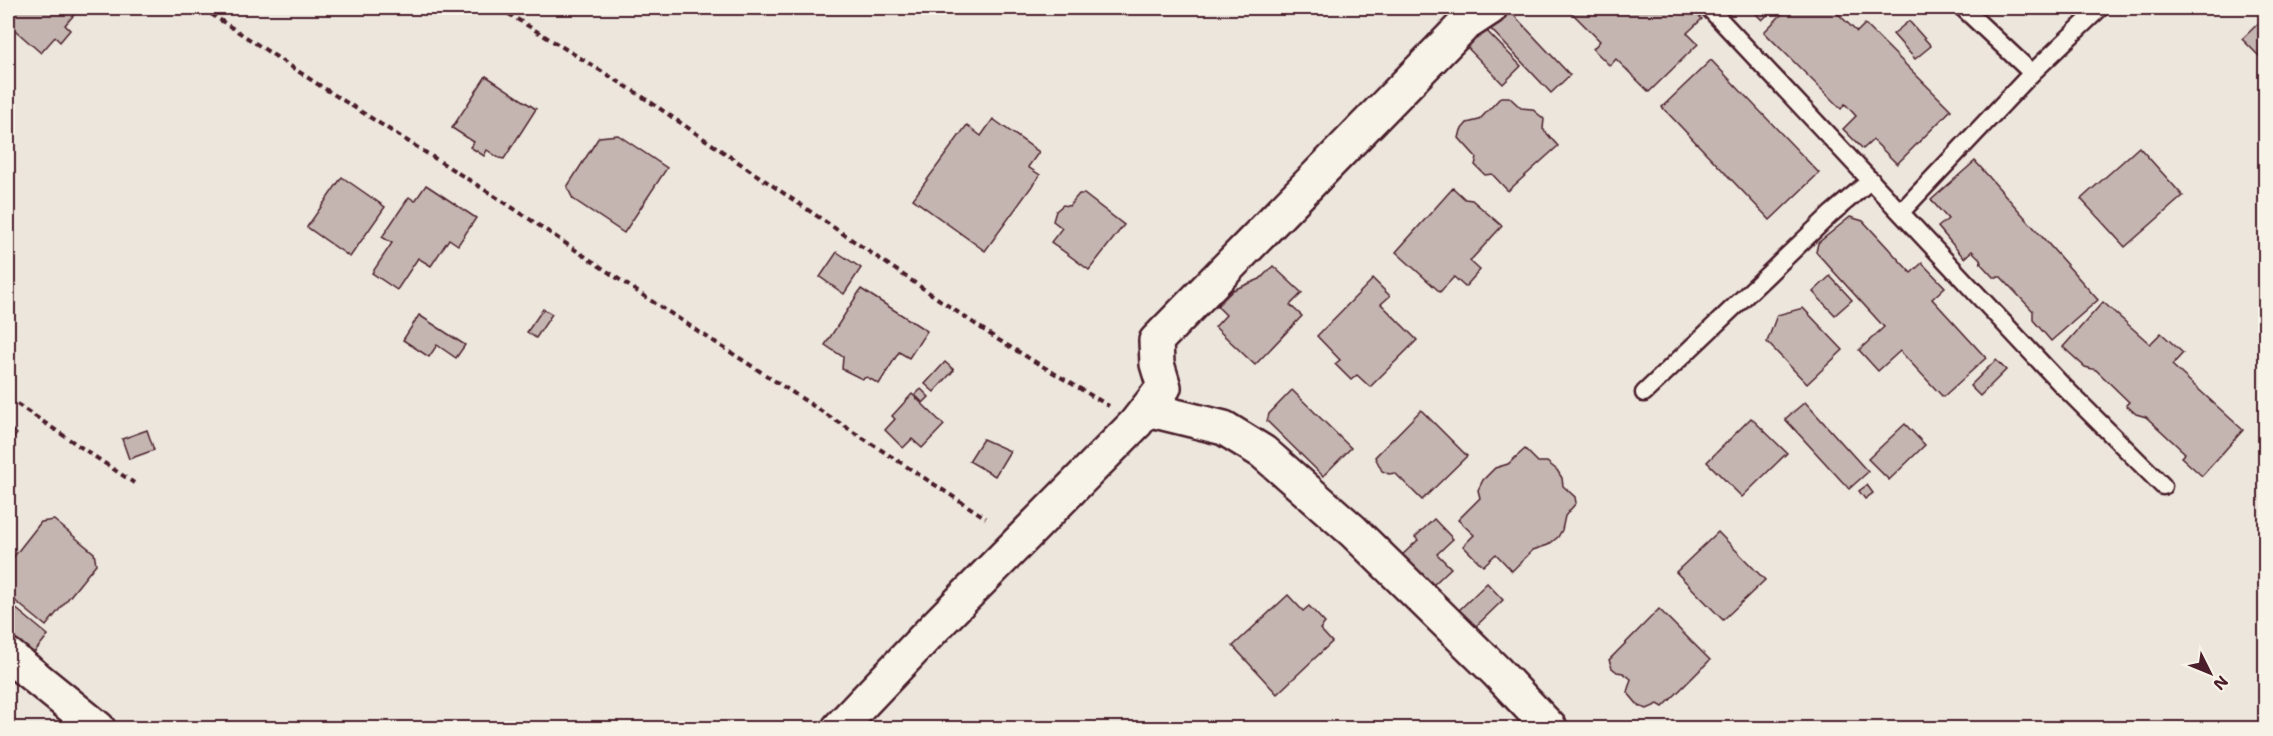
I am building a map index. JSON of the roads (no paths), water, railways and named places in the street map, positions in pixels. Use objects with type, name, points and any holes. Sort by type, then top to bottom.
[{"type":"street","points":[[839,729],[1141,416],[1164,387],[1157,364],[1156,341],[1464,25],[1490,8]]},
{"type":"street","points":[[1141,416],[1224,428],[1263,452],[1353,531],[1497,672],[1550,729]]},
{"type":"street","points":[[8,655],[98,729]]},
{"type":"lane","points":[[1709,8],[2060,383],[2163,486]]},
{"type":"lane","points":[[1963,8],[2032,73]]},
{"type":"lane","points":[[1900,212],[2032,73],[2100,8]]},
{"type":"lane","points":[[1644,393],[1831,214],[1871,180]]}]
